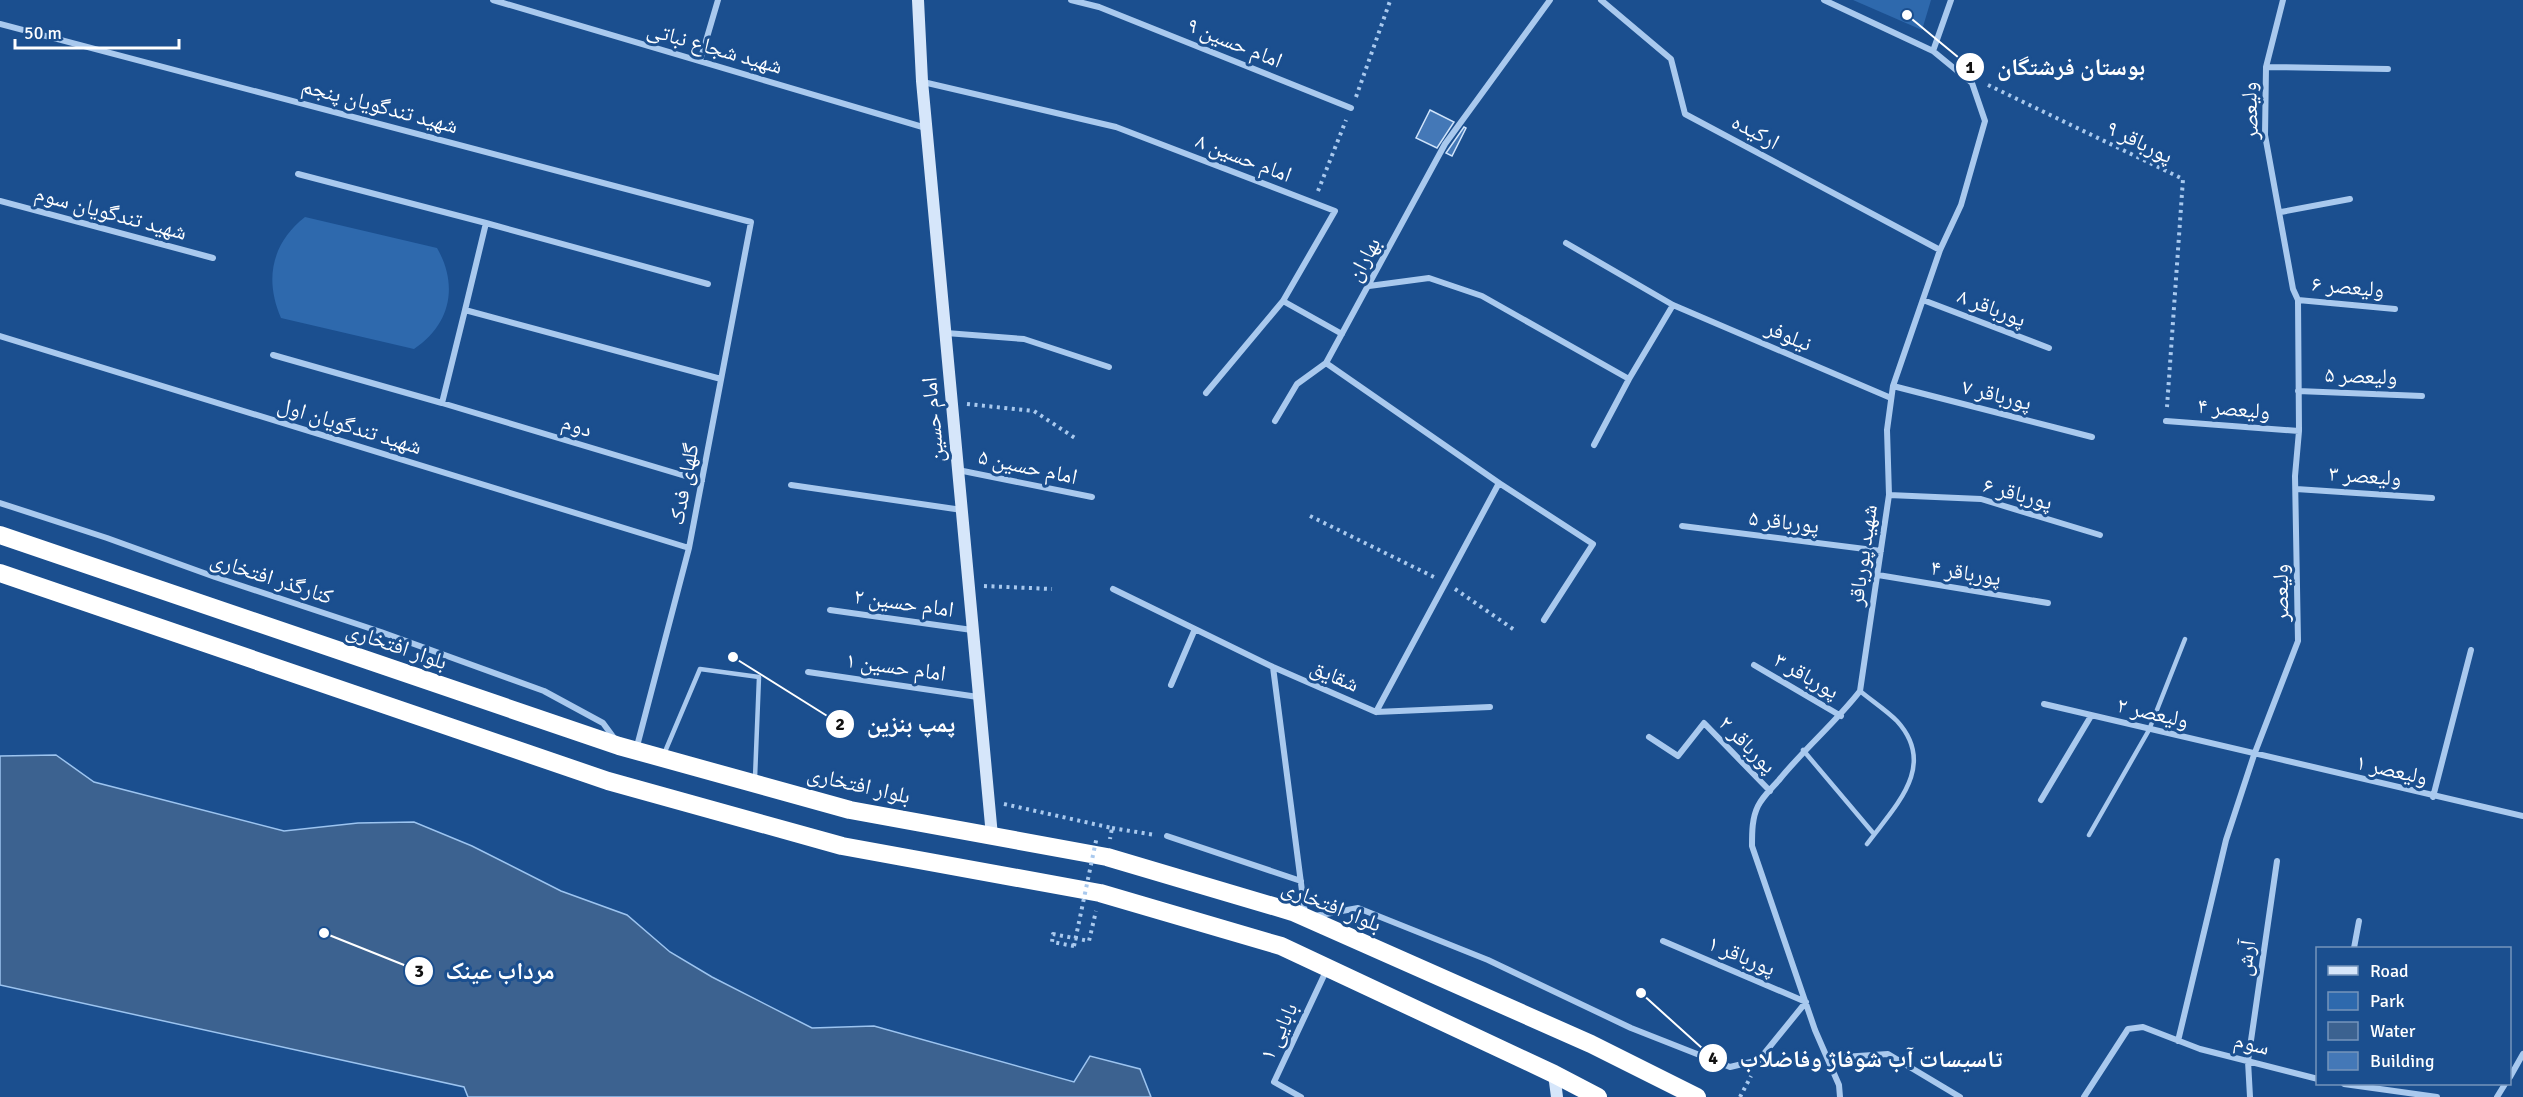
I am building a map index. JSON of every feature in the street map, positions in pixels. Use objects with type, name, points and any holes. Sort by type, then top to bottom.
[{"type":"highway","name":"بلوار افتخاری","points":[[0,535],[628,748],[850,810],[1107,857],[1306,917],[1592,1044],[1697,1097]]},
{"type":"highway","points":[[0,573],[608,781],[842,846],[1100,893],[1281,946],[1554,1074],[1598,1097]]},
{"type":"street","name":"شهید شجاع نباتی","points":[[493,0],[926,128]]},
{"type":"street","points":[[700,61],[718,0]]},
{"type":"street","name":"امام حسین","points":[[918,0],[926,128],[992,836]]},
{"type":"street","name":"امام حسین ۹","points":[[1071,0],[1099,8],[1351,108]]},
{"type":"street","name":"بهاران","points":[[1326,363],[1445,144],[1550,0]]},
{"type":"street","name":"ارکیده","points":[[1601,0],[1671,59],[1685,114],[1940,250]]},
{"type":"street","name":"شهید پورباقر","points":[[1824,0],[1934,51],[1972,83],[1985,121],[1961,205],[1940,250],[1893,386],[1887,430],[1889,495],[1860,691],[1841,716],[1803,750],[1770,791],[1758,806],[1752,826],[1752,846],[1806,1002],[1839,1085],[1840,1097]]},
{"type":"street","points":[[1934,51],[1951,0]]},
{"type":"street","name":"ولیعصر","points":[[2178,1041],[2226,840],[2254,755],[2298,640],[2295,476],[2299,432],[2298,300],[2293,289],[2281,212],[2265,135],[2266,67],[2283,0]]},
{"type":"street","name":"شهید تندگویان پنجم","points":[[0,24],[751,222]]},
{"type":"street","points":[[2266,67],[2388,69]]},
{"type":"street","name":"امام حسین ۸","points":[[922,81],[1116,127],[1335,211],[1283,301],[1206,393]]},
{"type":"street","points":[[297,174],[708,284]]},
{"type":"street","points":[[2281,212],[2350,199]]},
{"type":"street","name":"شهید تندگویان سوم","points":[[0,201],[213,258]]},
{"type":"street","name":"گلهای فدک","points":[[628,748],[689,548],[751,222]]},
{"type":"street","points":[[441,403],[486,223]]},
{"type":"street","name":"نیلوفر","points":[[1566,243],[1673,305],[1891,398]]},
{"type":"street","points":[[1369,286],[1429,278],[1482,296],[1629,379]]},
{"type":"street","name":"پورباقر ۸","points":[[1923,300],[2049,348]]},
{"type":"street","name":"ولیعصر ۶","points":[[2298,300],[2396,309]]},
{"type":"street","points":[[1283,301],[1342,334]]},
{"type":"street","points":[[1594,445],[1629,379],[1673,305]]},
{"type":"street","points":[[465,310],[721,379]]},
{"type":"street","points":[[945,333],[1024,339],[1109,367]]},
{"type":"street","name":"شهید تندگویان اول","points":[[0,336],[689,548]]},
{"type":"street","name":"دوم","points":[[273,354],[702,481]]},
{"type":"street","points":[[1275,421],[1297,384],[1326,363],[1499,483],[1593,544],[1544,620]]},
{"type":"street","name":"پورباقر ۷","points":[[1893,386],[2092,437]]},
{"type":"street","name":"ولیعصر ۵","points":[[2298,391],[2422,396]]},
{"type":"street","name":"ولیعصر ۴","points":[[2166,421],[2299,432]]},
{"type":"street","name":"امام حسین ۵","points":[[958,470],[1092,497]]},
{"type":"street","name":"شقایق","points":[[1273,668],[1376,712],[1499,483]]},
{"type":"street","points":[[791,485],[962,510]]},
{"type":"street","name":"ولیعصر ۳","points":[[2296,489],[2432,498]]},
{"type":"street","name":"پورباقر ۶","points":[[1889,495],[1981,499],[2100,535]]},
{"type":"street","name":"کنارگذر افتخاری","points":[[0,503],[107,538],[214,578],[381,632],[544,691],[603,723],[628,748]]},
{"type":"street","name":"پورباقر ۵","points":[[1682,526],[1881,551]]},
{"type":"street","name":"پورباقر ۴","points":[[1878,575],[2048,603]]},
{"type":"street","points":[[1113,589],[1273,668]]},
{"type":"street","name":"امام حسین ۲","points":[[830,610],[972,630]]},
{"type":"street","points":[[1171,684],[1195,629]]},
{"type":"street","points":[[2433,797],[2471,650]]},
{"type":"street","name":"پورباقر ۳","points":[[1754,665],[1841,716]]},
{"type":"street","name":"شقایق","points":[[1273,668],[1306,917]]},
{"type":"street","name":"امام حسین ۱","points":[[808,672],[978,697]]},
{"type":"street","name":"ولیعصر ۲","points":[[2044,704],[2254,755]]},
{"type":"street","points":[[1376,712],[1490,707]]},
{"type":"street","points":[[2041,800],[2091,716]]},
{"type":"street","name":"پورباقر ۲","points":[[1649,737],[1678,756],[1704,723],[1770,791]]},
{"type":"street","name":"ولیعصر ۱","points":[[2254,755],[2523,816]]},
{"type":"street","points":[[1167,836],[1300,881]]},
{"type":"street","name":"آرش","points":[[2250,1097],[2248,1061],[2277,861]]},
{"type":"street","points":[[1306,917],[1358,908],[1488,960],[1632,1028],[1731,1067],[1759,1060],[1806,1002]]},
{"type":"street","points":[[2354,947],[2359,921]]},
{"type":"street","name":"پورباقر ۱","points":[[1663,940],[1806,1002]]},
{"type":"street","name":"بابایی ۱","points":[[1301,1097],[1274,1082],[1327,967]]},
{"type":"street","points":[[2084,1097],[2128,1029],[2144,1027],[2178,1041]]},
{"type":"street","name":"سوم","points":[[2178,1041],[2200,1049],[2316,1078]]},
{"type":"street","points":[[1828,1058],[1888,1054],[1960,1097]]},
{"type":"street","points":[[2511,1075],[2523,1054]]},
{"type":"street","points":[[1554,1074],[1557,1097]]},
{"type":"street","points":[[2357,1085],[2437,1097]]},
{"type":"lane","points":[[2089,835],[2149,730],[2185,639]]},
{"type":"lane","points":[[663,758],[700,669],[759,677],[754,783]]},
{"type":"lane","points":[[1860,691],[1898,722],[1915,752],[1914,772],[1902,798],[1867,844]]},
{"type":"lane","points":[[1803,750],[1874,834]]},
{"type":"path","name":"پورباقر ۹","points":[[1982,81],[2002,93],[2183,180],[2166,421]]},
{"type":"path","points":[[951,402],[1034,411],[1075,438]]},
{"type":"path","points":[[1310,516],[1445,582],[1516,632]]},
{"type":"path","points":[[968,585],[1052,589]]},
{"type":"path","points":[[989,800],[1112,828],[1167,836]]},
{"type":"path","points":[[1109,845],[1112,828]]},
{"type":"path","points":[[1096,836],[1074,946],[1052,942],[1053,934],[1089,941],[1100,893]]},
{"type":"green space","points":[[1853,0],[1931,0],[1922,30]]},
{"type":"green space","points":[[305,217],[437,248],[448,276],[449,290],[443,317],[426,339],[414,349],[281,318],[273,289],[274,263],[285,238]]},
{"type":"water","points":[[56,755],[94,782],[284,831],[358,823],[414,822],[472,846],[561,891],[627,915],[670,952],[712,977],[812,1028],[874,1026],[1074,1082],[1090,1056],[1140,1069],[1151,1097],[468,1097],[464,1087],[0,985],[0,756]]},
{"type":"building","points":[[1430,110],[1454,122],[1437,148],[1416,138]]},
{"type":"building","points":[[1464,127],[1466,128],[1452,156],[1446,153]]},
{"type":"place","name":"بوستان فرشتگان","points":[[1907,15]]},
{"type":"place","name":"پمپ بنزین","points":[[733,657]]},
{"type":"place","name":"مرداب عینک","points":[[324,933]]},
{"type":"place","name":"تاسیسات آب شوفاژ وفاضلاب","points":[[1641,993]]}]
